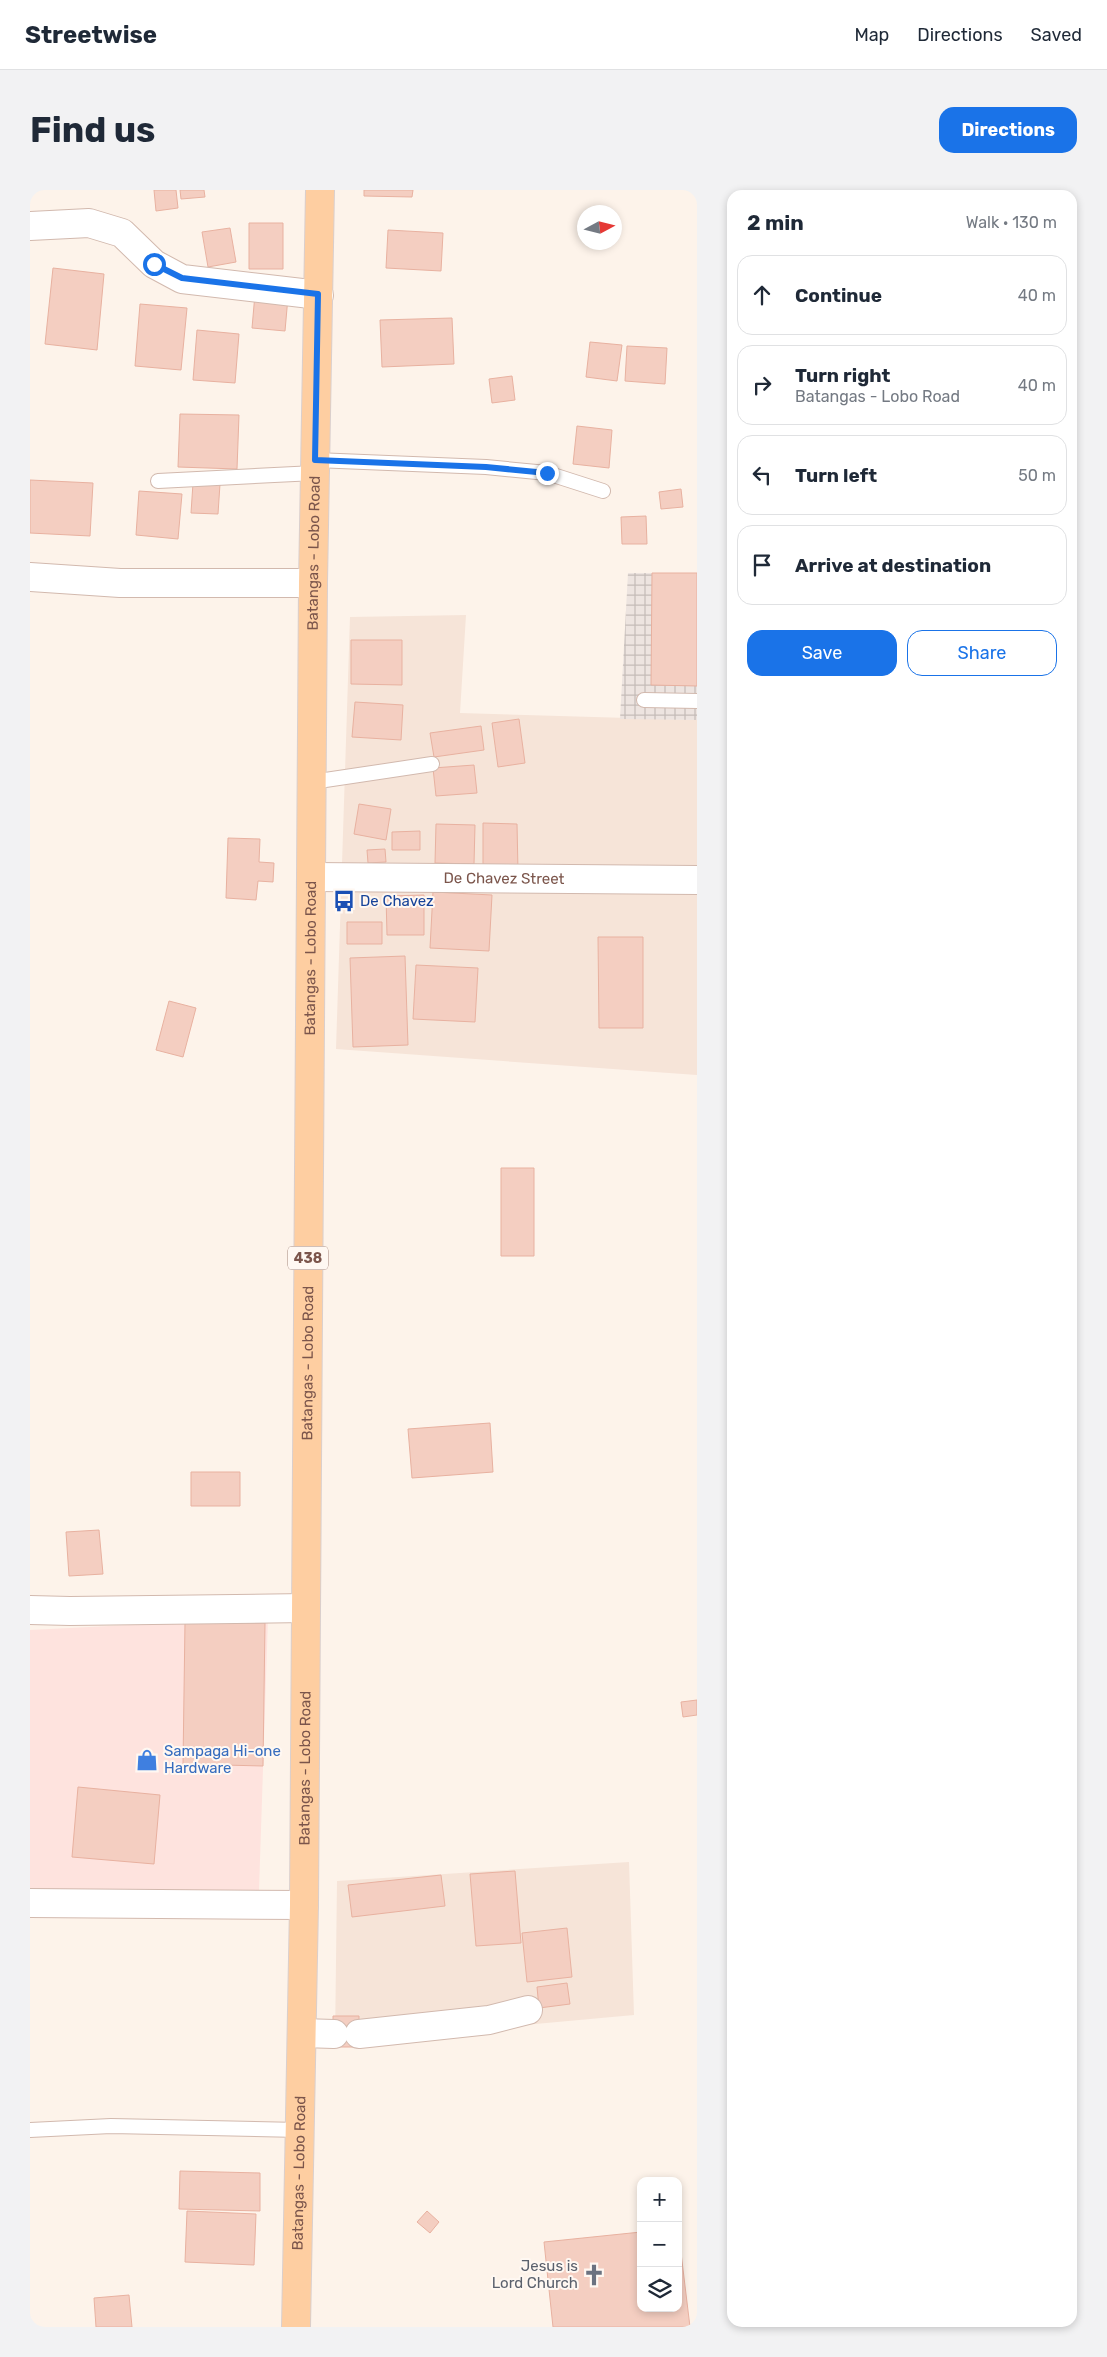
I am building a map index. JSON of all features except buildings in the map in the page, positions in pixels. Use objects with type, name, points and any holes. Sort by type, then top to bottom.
[{"type":"main road","name":"Batangas - Lobo Road","points":[[296,2327],[304,1905],[313,582],[320,190]]},
{"type":"street","points":[[30,226],[89,223],[122,233],[154,264],[182,278],[318,294]]},
{"type":"street","points":[[30,577],[120,583],[313,582]]},
{"type":"street","name":"De Chavez Street","points":[[312,877],[697,880]]},
{"type":"street","points":[[30,1610],[306,1608]]},
{"type":"street","points":[[30,1902],[304,1905]]},
{"type":"street","points":[[302,2033],[346,2034],[489,2020],[528,2010]]},
{"type":"lane","points":[[158,480],[315,467],[486,467],[547,473],[603,490]]},
{"type":"lane","points":[[644,700],[697,701]]},
{"type":"lane","points":[[312,782],[432,764]]},
{"type":"lane","points":[[30,2130],[110,2126],[300,2130]]},
{"type":"shaded area","points":[[628,573],[697,573],[697,720],[620,719]]},
{"type":"shaded area","points":[[466,615],[460,713],[697,720],[697,1075],[336,1049],[350,617]]},
{"type":"shaded area","name":"Sampaga Hi-one Hardware","points":[[268,1618],[259,1890],[30,1890],[30,1630]]},
{"type":"shaded area","points":[[629,1862],[634,2015],[335,2042],[337,1881]]},
{"type":"place","name":"De Chavez","points":[[344,901]]},
{"type":"place","name":"Sampaga Hi-one Hardware","points":[[147,1760]]},
{"type":"place","name":"Jesus is Lord Church","points":[[594,2275]]},
{"type":"route","points":[[154,264],[182,278],[318,294],[315,460],[486,467],[547,473]]}]
